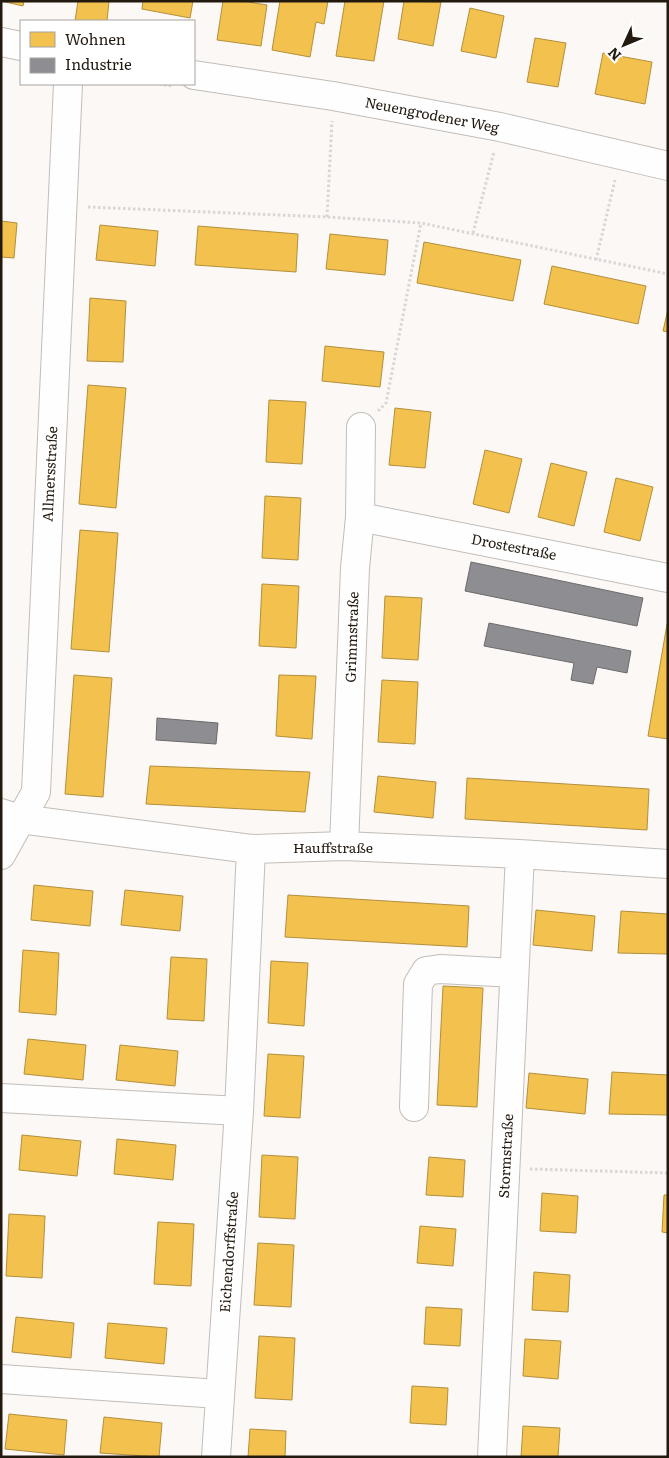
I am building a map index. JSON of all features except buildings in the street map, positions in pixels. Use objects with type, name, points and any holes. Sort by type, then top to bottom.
[{"type":"street","points":[[1,42],[20,46]]},
{"type":"street","name":"Neuengrodener Weg","points":[[195,75],[333,96],[500,128],[668,166]]},
{"type":"street","name":"Allmersstraße","points":[[1,855],[11,816],[36,792],[68,85]]},
{"type":"street","name":"Grimmstraße","points":[[344,846],[355,578],[360,517],[361,428]]},
{"type":"street","name":"Drostestraße","points":[[360,517],[668,578]]},
{"type":"street","name":"Hauffstraße","points":[[11,816],[251,849],[344,846],[520,854],[668,864]]},
{"type":"street","name":"Eichendorffstraße","points":[[216,1457],[239,1111],[251,849]]},
{"type":"street","name":"Stormstraße","points":[[492,1457],[520,854]]},
{"type":"street","points":[[414,1106],[418,984],[426,972],[440,969],[514,974]]},
{"type":"street","points":[[1,1098],[239,1111]]},
{"type":"street","points":[[1,1379],[219,1394]]},
{"type":"path","points":[[327,218],[333,96]]},
{"type":"path","points":[[473,233],[500,128]]},
{"type":"path","points":[[596,260],[621,156]]},
{"type":"path","points":[[62,206],[421,224],[668,274]]},
{"type":"path","points":[[361,428],[386,404],[421,224]]},
{"type":"path","points":[[505,1169],[668,1173]]}]
